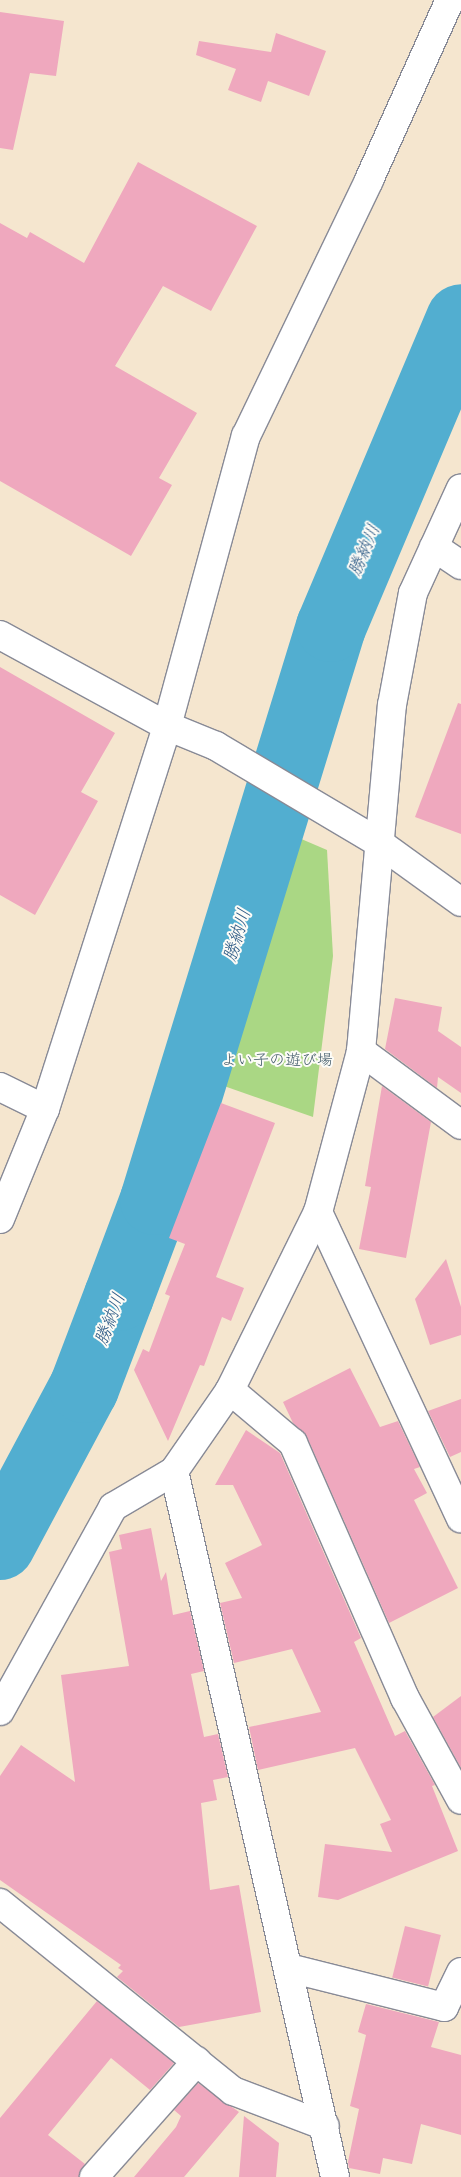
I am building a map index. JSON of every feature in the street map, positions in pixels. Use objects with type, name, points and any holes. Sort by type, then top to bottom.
[{"type":"street","points":[[0,1219],[45,1109],[167,726],[246,436],[369,180],[450,0]]},
{"type":"street","points":[[0,1711],[113,1507],[174,1471],[230,1390],[318,1212],[361,1051],[378,842],[392,704],[413,594],[461,488]]},
{"type":"street","points":[[434,547],[461,565]]},
{"type":"street","points":[[0,635],[167,726],[216,746],[378,842],[461,902]]},
{"type":"street","points":[[361,1051],[461,1125]]},
{"type":"street","points":[[0,1087],[45,1109]]},
{"type":"street","points":[[318,1212],[461,1518]]},
{"type":"street","points":[[230,1390],[293,1443],[405,1698],[461,1800]]},
{"type":"street","points":[[174,1471],[289,1968],[335,2177]]},
{"type":"street","points":[[0,1903],[233,2091],[325,2126]]},
{"type":"street","points":[[289,1968],[444,2007],[461,1972]]},
{"type":"street","points":[[94,2177],[196,2061]]},
{"type":"green space","name":"よい子の遊び場","points":[[299,838],[327,850],[333,956],[313,1117],[224,1086]]},
{"type":"building","points":[[0,12],[64,21],[56,76],[30,73],[13,150],[0,148]]},
{"type":"building","points":[[276,33],[326,51],[309,96],[268,81],[261,102],[228,90],[236,69],[196,55],[199,41],[271,52]]},
{"type":"building","points":[[138,162],[257,226],[211,311],[163,286],[115,366],[197,413],[159,478],[172,485],[131,556],[0,481],[0,223],[27,238],[30,232],[84,263]]},
{"type":"building","points":[[0,667],[115,733],[81,792],[98,801],[35,915],[0,895]]},
{"type":"building","points":[[458,703],[461,704],[461,834],[415,817]]},
{"type":"building","points":[[395,998],[442,1007],[438,1031],[461,1047],[461,1093],[438,1077],[437,1088],[385,1049]]},
{"type":"building","points":[[382,1086],[431,1122],[406,1258],[359,1249],[371,1187],[365,1186]]},
{"type":"building","points":[[221,1103],[275,1123],[216,1277],[244,1288],[231,1321],[222,1317],[204,1366],[200,1365],[168,1441],[134,1370],[143,1349],[149,1352],[170,1296],[165,1294],[185,1244],[169,1238]]},
{"type":"building","points":[[446,1259],[461,1307],[461,1335],[430,1345],[415,1299]]},
{"type":"building","points":[[350,1368],[380,1427],[398,1421],[420,1467],[414,1469],[427,1493],[414,1500],[458,1588],[389,1623],[307,1437],[293,1423],[283,1402]]},
{"type":"building","points":[[461,1399],[461,1452],[450,1457],[428,1411]]},
{"type":"building","points":[[246,1430],[280,1453],[361,1638],[354,1642],[395,1736],[405,1731],[435,1785],[432,1786],[458,1851],[338,1900],[318,1897],[325,1844],[392,1852],[380,1824],[391,1820],[355,1748],[258,1770],[249,1727],[321,1712],[292,1649],[234,1663],[220,1603],[242,1598],[225,1563],[262,1545],[233,1485],[215,1485]]},
{"type":"building","points":[[151,1528],[161,1581],[166,1572],[173,1615],[190,1611],[204,1671],[191,1674],[204,1737],[218,1734],[228,1777],[213,1780],[217,1800],[201,1803],[210,1890],[239,1885],[261,2012],[179,2027],[117,1977],[123,1971],[118,1968],[121,1965],[0,1880],[0,1776],[21,1745],[75,1782],[61,1675],[129,1666],[109,1552],[122,1549],[119,1535]]},
{"type":"building","points":[[461,1696],[461,1768],[433,1717]]},
{"type":"building","points":[[405,1926],[441,1935],[428,1986],[392,1977]]},
{"type":"building","points":[[97,2001],[174,2063],[150,2090],[111,2058],[48,2135],[85,2164],[79,2177],[0,2177],[0,2118]]},
{"type":"building","points":[[366,2004],[439,2022],[431,2047],[461,2055],[461,2135],[421,2124],[412,2164],[383,2158],[380,2174],[349,2168],[348,2162],[359,2109],[350,2106],[366,2035],[358,2032]]},
{"type":"building","points":[[198,2083],[239,2112],[184,2177],[134,2177],[176,2127],[181,2116],[174,2110]]},
{"type":"building","points":[[244,2116],[279,2143],[276,2177],[239,2177]]},
{"type":"waterway","name":"勝納川","points":[[0,1545],[84,1388],[119,1296],[155,1200],[331,627],[461,319]]}]
